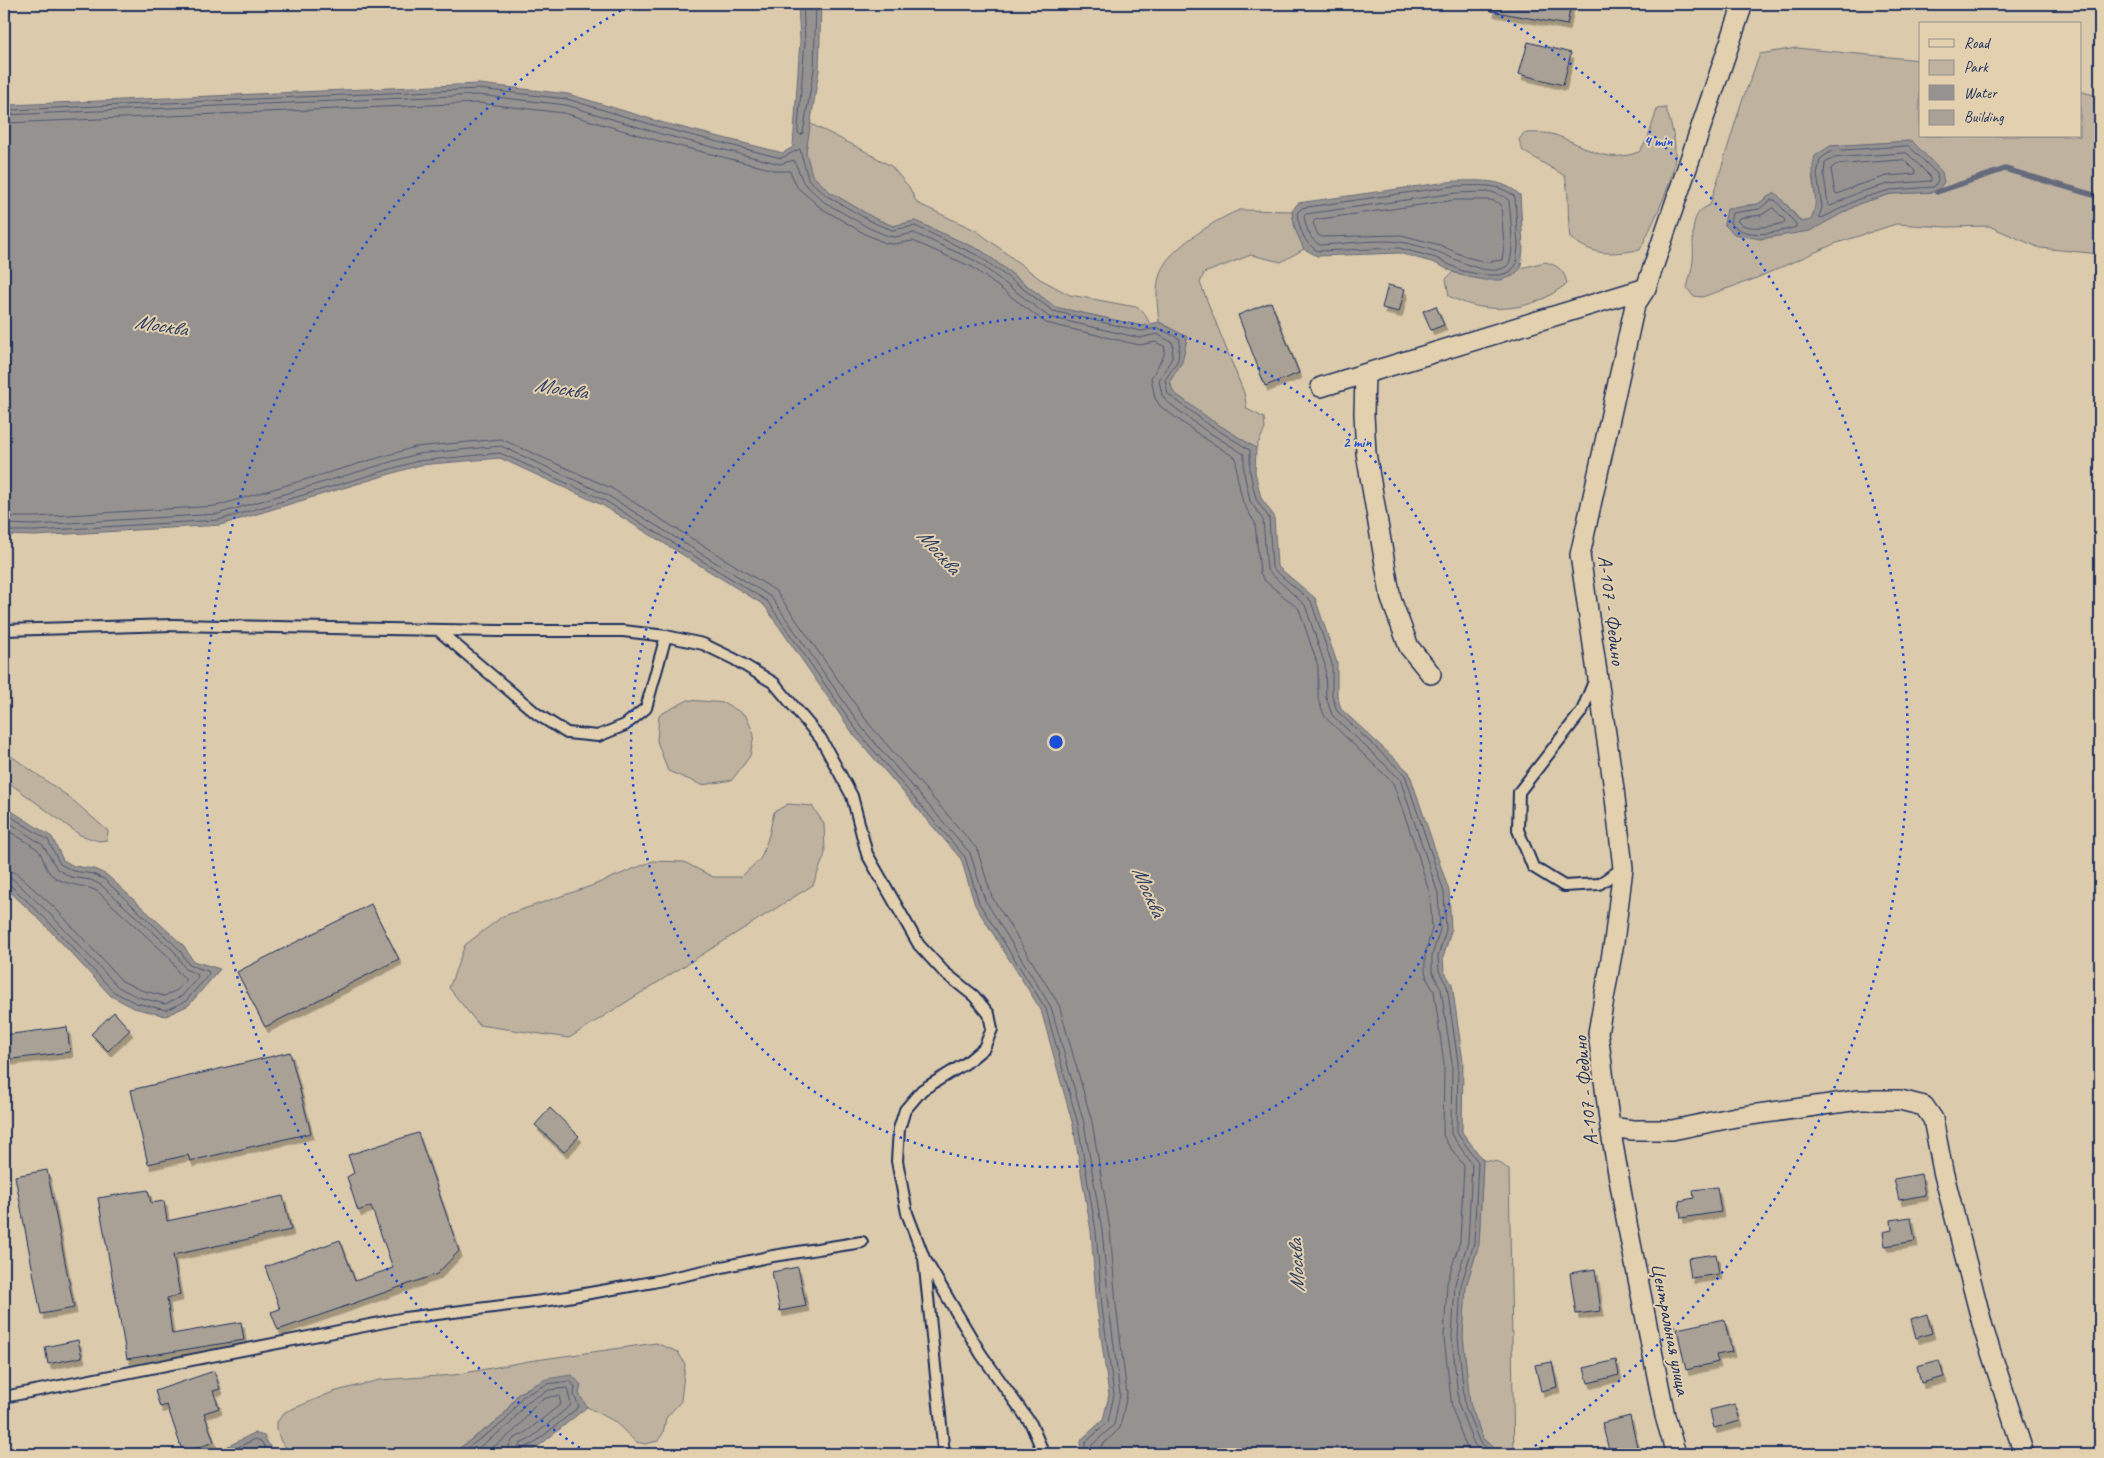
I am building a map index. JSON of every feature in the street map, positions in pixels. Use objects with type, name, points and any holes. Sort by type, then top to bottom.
[{"type":"street","name":"А-107 - Федино","points":[[1624,1213],[1598,1034],[1614,942],[1623,868],[1580,555],[1635,305],[1646,288],[1743,4]]},
{"type":"street","points":[[1321,388],[1646,288]]},
{"type":"street","points":[[1365,374],[1366,454],[1392,599],[1409,647],[1431,674]]},
{"type":"street","points":[[1610,1127],[1633,1130],[1672,1130],[1736,1117],[1859,1100],[1900,1100],[1924,1106],[1933,1119],[1943,1171],[1984,1331],[2024,1454]]},
{"type":"street","name":"Центральная улица","points":[[1624,1213],[1665,1416],[1676,1454]]},
{"type":"lane","points":[[4,630],[172,625],[623,631],[666,636],[703,644],[734,659],[774,683],[800,711],[821,739],[852,796],[868,854],[919,945],[944,972],[974,996],[988,1014],[992,1029],[984,1048],[966,1063],[922,1090],[904,1110],[899,1128],[898,1161],[907,1214],[924,1258],[981,1354],[1032,1424],[1044,1454]]},
{"type":"lane","points":[[438,630],[537,714],[567,733],[598,736],[625,725],[646,708],[666,636]]},
{"type":"lane","points":[[1597,673],[1582,711],[1520,792],[1518,830],[1533,867],[1564,886],[1599,884],[1623,868]]},
{"type":"lane","points":[[4,1397],[405,1318],[550,1300],[654,1282],[773,1256],[862,1242]]},
{"type":"lane","points":[[924,1258],[944,1454]]},
{"type":"green space","points":[[1796,48],[1919,60],[1919,138],[2082,138],[2082,92],[2100,97],[2100,254],[2040,248],[1989,226],[1946,227],[1896,224],[1834,244],[1752,280],[1702,297],[1693,296],[1687,288],[1693,261],[1693,228],[1702,209],[1710,205],[1741,104],[1760,54]],"holes":[[[1912,141],[1936,192],[1891,194],[1861,203],[1836,216],[1782,235],[1760,239],[1747,205],[1758,204],[1769,196],[1786,204],[1802,222],[1811,220],[1817,207],[1812,176],[1830,146]]]},
{"type":"green space","points":[[1666,108],[1674,140],[1675,162],[1668,187],[1640,250],[1604,253],[1588,248],[1570,238],[1565,176],[1523,151],[1519,140],[1524,133],[1551,134],[1605,155],[1626,155],[1639,152],[1648,138],[1657,109]]},
{"type":"green space","points":[[809,123],[891,166],[909,187],[917,203],[977,231],[1040,279],[1070,295],[1136,307],[1143,311],[1150,324],[1142,326],[1055,307],[982,251],[915,221],[893,226],[874,218],[830,192],[812,175],[806,152]]},
{"type":"green space","points":[[1240,210],[1292,211],[1295,229],[1304,249],[1281,262],[1251,255],[1204,273],[1200,283],[1244,393],[1247,409],[1264,418],[1265,429],[1256,448],[1211,420],[1173,392],[1170,381],[1182,362],[1187,337],[1159,322],[1157,293],[1159,278],[1164,265],[1178,249],[1198,233]]},
{"type":"green space","points":[[1545,262],[1560,269],[1565,276],[1567,284],[1532,303],[1508,308],[1484,307],[1472,305],[1449,296],[1446,279],[1453,272],[1460,275],[1513,276],[1521,268]]},
{"type":"green space","points":[[688,700],[725,703],[746,716],[754,735],[750,756],[732,780],[702,785],[668,771],[657,741],[659,715]]},
{"type":"green space","points":[[4,751],[69,797],[108,831],[107,840],[99,841],[80,835],[4,779]]},
{"type":"green space","points":[[788,804],[812,806],[824,824],[825,854],[813,885],[569,1038],[479,1025],[449,988],[465,945],[503,916],[591,886],[653,861],[684,862],[713,877],[741,877],[761,858],[774,812]]},
{"type":"green space","points":[[1483,1160],[1499,1162],[1509,1170],[1514,1454],[1501,1454],[1483,1439],[1470,1404],[1463,1336],[1466,1286],[1479,1244]]},
{"type":"green space","points":[[656,1343],[678,1352],[685,1364],[681,1401],[666,1418],[663,1433],[658,1441],[645,1444],[636,1442],[614,1421],[587,1407],[579,1394],[534,1384],[518,1394],[502,1417],[451,1454],[293,1454],[281,1442],[277,1430],[277,1422],[285,1412],[333,1392],[379,1380],[454,1375],[529,1361]]},
{"type":"water","name":"Москва","points":[[798,4],[821,4],[819,70],[806,152],[812,175],[830,192],[874,218],[893,226],[915,221],[982,251],[1055,307],[1142,326],[1159,322],[1187,337],[1182,362],[1170,381],[1173,392],[1211,420],[1256,448],[1255,472],[1261,498],[1274,516],[1277,566],[1315,598],[1337,663],[1337,695],[1341,709],[1409,772],[1449,891],[1451,931],[1443,958],[1444,971],[1452,984],[1463,1062],[1462,1132],[1483,1160],[1479,1244],[1466,1286],[1463,1336],[1470,1404],[1483,1439],[1501,1454],[1078,1454],[1082,1439],[1103,1420],[1109,1395],[1097,1307],[1091,1231],[1073,1125],[1041,1010],[975,905],[961,859],[854,735],[764,605],[602,505],[500,458],[420,465],[220,525],[35,536],[4,535],[4,104],[479,84],[568,94],[664,123],[783,153],[793,147],[800,41]]},
{"type":"water","points":[[1912,141],[1942,172],[1944,182],[1937,192],[1891,194],[1861,203],[1810,231],[1760,239],[1734,234],[1724,224],[1727,209],[1758,204],[1776,193],[1801,222],[1811,220],[1815,203],[1813,165],[1815,156],[1830,146]]},
{"type":"water","points":[[1455,181],[1498,183],[1520,195],[1523,247],[1521,268],[1513,276],[1501,280],[1484,280],[1460,275],[1435,263],[1399,253],[1317,256],[1304,249],[1295,229],[1292,211],[1298,203]]},
{"type":"water","points":[[4,806],[52,837],[63,860],[74,866],[94,869],[107,875],[184,946],[193,961],[220,969],[189,1005],[166,1016],[134,1008],[111,996],[42,922],[4,886]]},
{"type":"water","points":[[572,1375],[581,1385],[579,1394],[587,1407],[535,1449],[521,1454],[452,1454],[502,1417],[518,1394],[546,1379]]},
{"type":"water","points":[[254,1433],[264,1436],[274,1454],[213,1454]]},
{"type":"building","points":[[1492,4],[1571,4],[1567,25],[1491,11]]},
{"type":"building","points":[[1528,42],[1571,53],[1563,85],[1519,74]]},
{"type":"building","points":[[1388,285],[1405,289],[1399,312],[1382,308]]},
{"type":"building","points":[[1271,302],[1299,373],[1265,386],[1238,315]]},
{"type":"building","points":[[1436,306],[1444,325],[1431,330],[1423,311]]},
{"type":"building","points":[[371,904],[399,959],[265,1027],[237,972]]},
{"type":"building","points":[[114,1012],[130,1030],[108,1051],[91,1034]]},
{"type":"building","points":[[67,1027],[70,1052],[4,1060],[4,1035]]},
{"type":"building","points":[[290,1052],[311,1133],[190,1161],[188,1155],[148,1164],[131,1090]]},
{"type":"building","points":[[550,1108],[579,1136],[564,1152],[535,1125]]},
{"type":"building","points":[[418,1133],[459,1251],[437,1274],[278,1330],[271,1312],[280,1309],[265,1267],[340,1240],[355,1281],[393,1268],[371,1206],[358,1211],[347,1177],[354,1173],[348,1155]]},
{"type":"building","points":[[47,1170],[74,1308],[41,1314],[15,1176]]},
{"type":"building","points":[[1921,1174],[1925,1195],[1899,1200],[1894,1179]]},
{"type":"building","points":[[1717,1187],[1721,1212],[1681,1218],[1679,1201],[1694,1198],[1693,1190]]},
{"type":"building","points":[[148,1190],[151,1203],[164,1201],[167,1221],[283,1196],[291,1230],[173,1255],[180,1295],[167,1298],[172,1334],[241,1322],[244,1340],[127,1359],[98,1198]]},
{"type":"building","points":[[1911,1217],[1915,1241],[1885,1246],[1883,1232],[1892,1230],[1891,1220]]},
{"type":"building","points":[[1716,1254],[1719,1274],[1691,1278],[1688,1258]]},
{"type":"building","points":[[798,1267],[806,1306],[780,1311],[772,1272]]},
{"type":"building","points":[[1595,1269],[1601,1311],[1576,1314],[1570,1273]]},
{"type":"building","points":[[1927,1314],[1932,1333],[1916,1338],[1911,1319]]},
{"type":"building","points":[[1724,1319],[1732,1352],[1716,1355],[1718,1362],[1686,1370],[1677,1329]]},
{"type":"building","points":[[78,1340],[82,1357],[48,1364],[45,1347]]},
{"type":"building","points":[[1616,1360],[1619,1375],[1588,1383],[1584,1368]]},
{"type":"building","points":[[1939,1360],[1944,1377],[1921,1383],[1917,1366]]},
{"type":"building","points":[[1552,1362],[1557,1387],[1541,1391],[1535,1365]]},
{"type":"building","points":[[214,1371],[220,1389],[213,1391],[219,1408],[204,1413],[214,1442],[183,1453],[167,1405],[160,1407],[155,1391]]},
{"type":"building","points":[[1735,1404],[1740,1421],[1714,1428],[1710,1410]]},
{"type":"building","points":[[1630,1416],[1638,1451],[1610,1454],[1602,1423]]},
{"type":"waterway","points":[[1937,192],[2005,169],[2100,197]]}]
